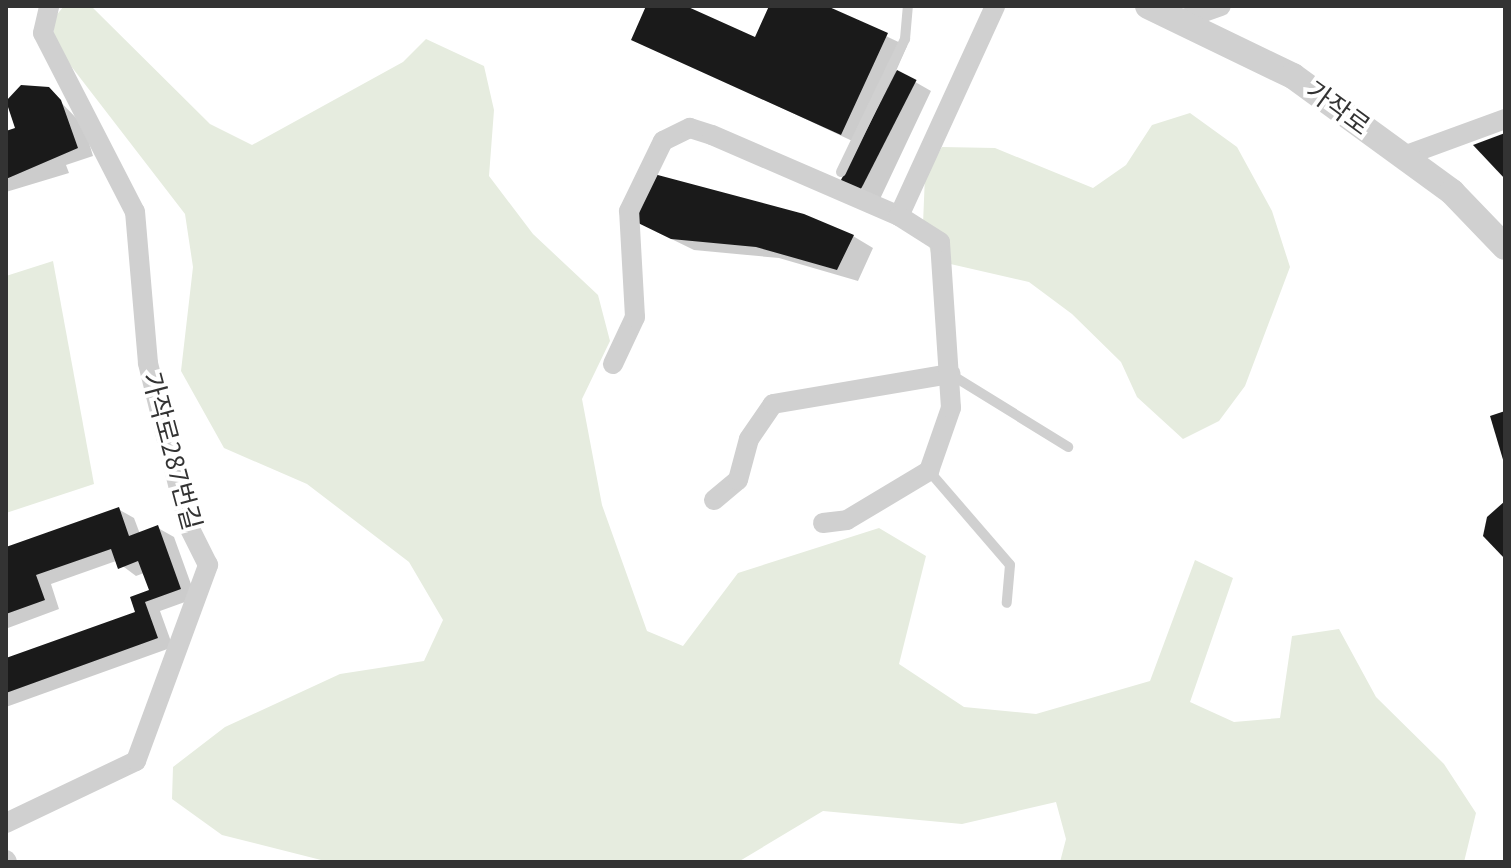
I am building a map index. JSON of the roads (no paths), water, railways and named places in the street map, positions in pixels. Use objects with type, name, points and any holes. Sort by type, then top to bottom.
[{"type":"street","name":"가작로287번길","points":[[6,823],[136,761],[208,565],[188,525],[148,363],[135,212],[43,33],[49,6]]},
{"type":"street","points":[[899,216],[995,6]]},
{"type":"street","name":"가작로","points":[[1148,6],[1293,76],[1452,192],[1505,247]]},
{"type":"street","points":[[1181,20],[1221,6]]},
{"type":"street","points":[[1404,156],[1505,119]]},
{"type":"street","points":[[613,364],[635,317],[629,211],[648,160],[675,132],[712,135],[899,216],[940,242],[938,294],[950,374],[951,408],[929,471],[847,520],[823,523]]},
{"type":"street","points":[[714,500],[738,480],[749,439],[773,404],[950,374]]},
{"type":"lane","points":[[841,172],[905,39],[908,6]]},
{"type":"lane","points":[[950,374],[1068,447]]},
{"type":"lane","points":[[929,471],[1002,551],[1013,581],[1007,603]]}]
